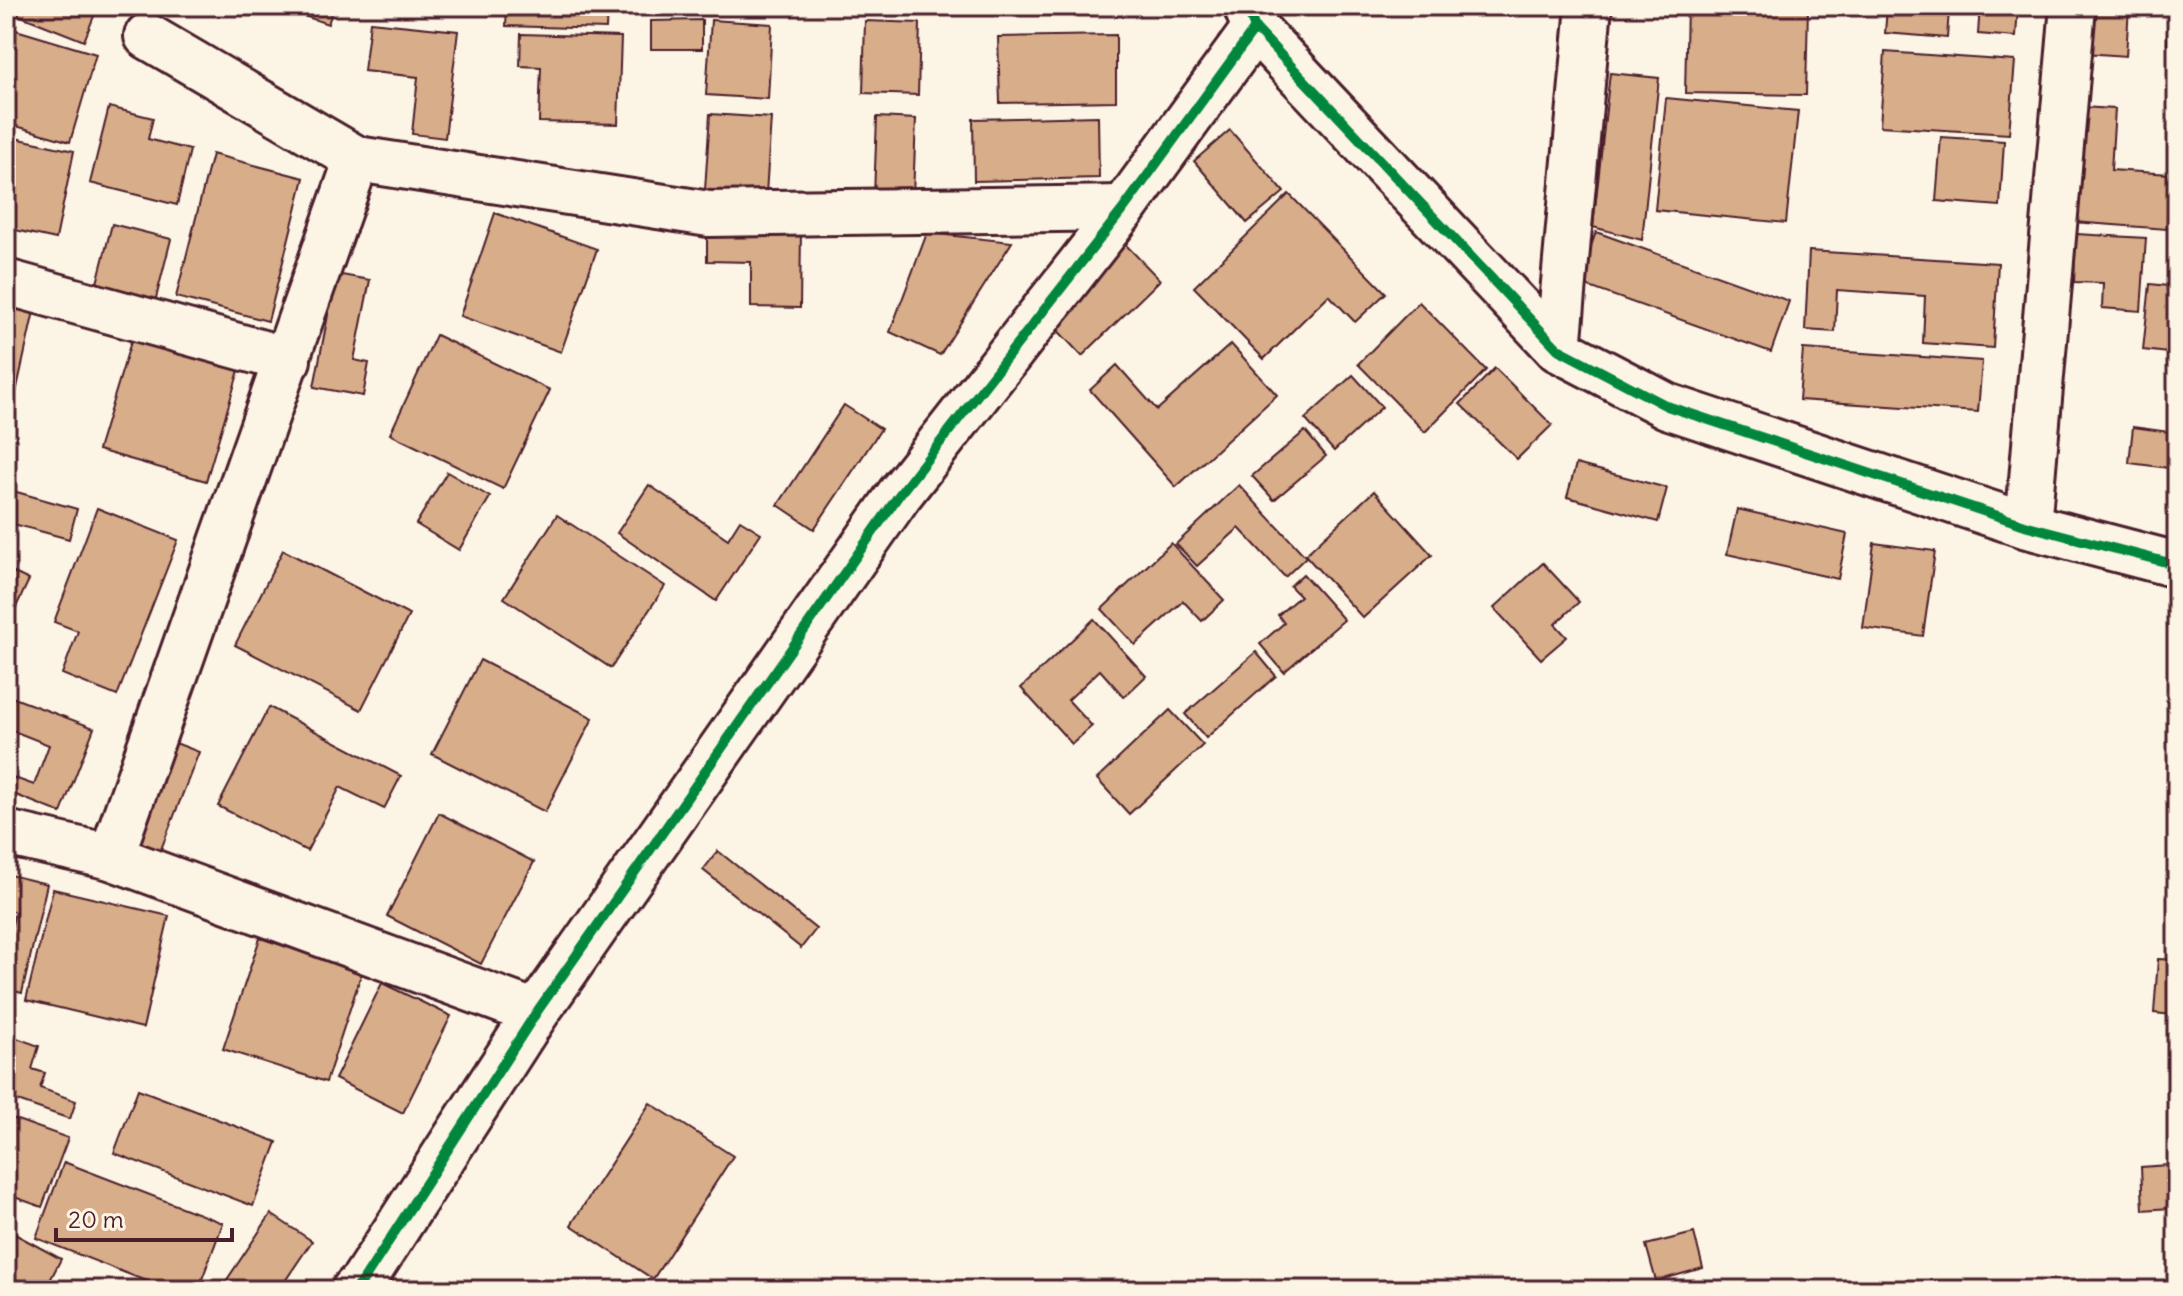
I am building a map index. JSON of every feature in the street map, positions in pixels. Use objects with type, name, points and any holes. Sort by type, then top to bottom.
[{"type":"street","points":[[1558,349],[1589,6]]},
{"type":"street","points":[[2028,526],[2073,6]]},
{"type":"street","points":[[354,1290],[363,1281],[536,1013],[899,495],[1124,208],[1250,17],[1558,349],[1667,406],[2028,526],[2177,565]]},
{"type":"street","points":[[147,36],[357,159],[709,214],[1124,208]]},
{"type":"street","points":[[111,857],[357,159]]},
{"type":"street","points":[[6,282],[288,360]]},
{"type":"street","points":[[6,833],[111,857],[536,1013]]},
{"type":"building","points":[[6,6],[98,6],[84,41],[6,10]]},
{"type":"building","points":[[274,6],[334,6],[328,24]]},
{"type":"building","points":[[507,6],[607,6],[606,29],[506,26]]},
{"type":"building","points":[[975,6],[1067,6],[1067,12]]},
{"type":"building","points":[[1687,6],[1808,6],[1806,95],[1685,93]]},
{"type":"building","points":[[1980,6],[2018,6],[2016,37],[1978,34]]},
{"type":"building","points":[[2088,6],[2129,6],[2126,56],[2085,53]]},
{"type":"building","points":[[2170,6],[2177,6],[2177,45],[2167,44]]},
{"type":"building","points":[[1887,7],[1949,10],[1947,38],[1885,33]]},
{"type":"building","points":[[702,20],[702,49],[651,49],[651,21]]},
{"type":"building","points":[[711,20],[772,24],[768,99],[706,95]]},
{"type":"building","points":[[865,21],[920,23],[918,95],[863,93]]},
{"type":"building","points":[[370,22],[458,31],[445,138],[412,134],[418,77],[364,71]]},
{"type":"building","points":[[6,27],[96,54],[70,142],[6,123]]},
{"type":"building","points":[[521,34],[621,37],[618,124],[539,122],[541,67],[520,66]]},
{"type":"building","points":[[1116,35],[1116,101],[1000,103],[998,37]]},
{"type":"building","points":[[1885,52],[2015,61],[2009,134],[1880,126]]},
{"type":"building","points":[[1610,73],[1659,78],[1642,240],[1593,227]]},
{"type":"building","points":[[1666,98],[1798,111],[1786,223],[1655,210]]},
{"type":"building","points":[[109,107],[153,118],[148,139],[190,150],[177,205],[90,183]]},
{"type":"building","points":[[2081,107],[2115,109],[2111,170],[2170,174],[2167,229],[2073,222]]},
{"type":"building","points":[[710,114],[771,118],[766,194],[705,190]]},
{"type":"building","points":[[1098,116],[1099,178],[974,181],[973,119]]},
{"type":"building","points":[[877,117],[916,119],[913,196],[874,195]]},
{"type":"building","points":[[1230,130],[1284,192],[1247,223],[1194,161]]},
{"type":"building","points":[[6,136],[74,151],[56,239],[6,228]]},
{"type":"building","points":[[1941,137],[2004,141],[2000,206],[1936,201]]},
{"type":"building","points":[[212,154],[304,178],[268,321],[176,297]]},
{"type":"building","points":[[1289,194],[1386,293],[1355,322],[1329,295],[1264,359],[1194,287]]},
{"type":"building","points":[[495,213],[597,249],[561,352],[460,316]]},
{"type":"building","points":[[112,224],[171,239],[153,310],[94,295]]},
{"type":"building","points":[[707,229],[801,231],[800,308],[751,307],[751,262],[707,261]]},
{"type":"building","points":[[1596,232],[1789,301],[1771,352],[1578,283]]},
{"type":"building","points":[[927,233],[1012,242],[940,355],[890,332]]},
{"type":"building","points":[[2076,234],[2146,238],[2141,311],[2102,308],[2103,283],[2074,282]]},
{"type":"building","points":[[1124,243],[1160,280],[1082,356],[1046,318]]},
{"type":"building","points":[[1809,251],[1998,263],[1993,348],[1923,343],[1925,296],[1837,290],[1835,332],[1805,330]]},
{"type":"building","points":[[336,274],[370,280],[354,360],[369,363],[363,396],[314,387]]},
{"type":"building","points":[[2150,284],[2177,287],[2177,354],[2143,350]]},
{"type":"building","points":[[6,295],[36,302],[11,415],[6,414]]},
{"type":"building","points":[[1419,302],[1486,370],[1425,432],[1358,364]]},
{"type":"building","points":[[133,335],[240,367],[206,481],[98,450]]},
{"type":"building","points":[[436,335],[550,390],[503,489],[390,434]]},
{"type":"building","points":[[1231,344],[1277,395],[1176,487],[1090,390],[1117,365],[1157,410]]},
{"type":"building","points":[[1803,349],[1982,361],[1978,412],[1799,400]]},
{"type":"building","points":[[1495,368],[1552,425],[1517,459],[1460,404]]},
{"type":"building","points":[[1353,375],[1382,407],[1334,451],[1305,419]]},
{"type":"building","points":[[844,405],[881,429],[814,529],[778,505]]},
{"type":"building","points":[[2133,427],[2177,433],[2177,469],[2129,463]]},
{"type":"building","points":[[1305,431],[1326,456],[1274,500],[1252,476]]},
{"type":"building","points":[[1576,464],[1667,488],[1658,522],[1567,497]]},
{"type":"building","points":[[447,472],[490,497],[459,550],[416,524]]},
{"type":"building","points":[[649,485],[728,539],[740,520],[761,533],[716,601],[617,533]]},
{"type":"building","points":[[1239,485],[1306,557],[1285,577],[1239,528],[1197,566],[1176,544]]},
{"type":"building","points":[[6,489],[77,509],[69,539],[6,522]]},
{"type":"building","points":[[1374,491],[1432,555],[1363,618],[1305,555]]},
{"type":"building","points":[[97,508],[178,540],[117,696],[62,674],[78,631],[54,622]]},
{"type":"building","points":[[1737,509],[1847,534],[1838,579],[1727,554]]},
{"type":"building","points":[[557,515],[665,586],[611,668],[504,598]]},
{"type":"building","points":[[1171,543],[1224,600],[1202,621],[1183,601],[1135,645],[1102,609]]},
{"type":"building","points":[[1874,543],[1935,551],[1923,636],[1863,628]]},
{"type":"building","points":[[283,550],[409,615],[361,710],[235,645]]},
{"type":"building","points":[[1543,563],[1579,602],[1555,624],[1567,637],[1541,659],[1494,608]]},
{"type":"building","points":[[6,569],[29,580],[6,628]]},
{"type":"building","points":[[1303,574],[1344,620],[1284,672],[1260,644],[1284,623],[1278,615],[1300,596],[1290,586]]},
{"type":"building","points":[[1094,619],[1146,676],[1124,697],[1100,670],[1068,700],[1092,726],[1072,744],[1021,688]]},
{"type":"building","points":[[1256,652],[1276,676],[1206,738],[1185,714]]},
{"type":"building","points":[[480,660],[593,718],[545,812],[432,754]]},
{"type":"building","points":[[6,695],[94,728],[61,813],[6,791],[6,775],[34,785],[49,745],[6,728]]},
{"type":"building","points":[[269,707],[401,776],[384,809],[340,787],[307,851],[218,806]]},
{"type":"building","points":[[1170,710],[1203,745],[1129,814],[1097,779]]},
{"type":"building","points":[[173,742],[199,752],[158,857],[133,847]]},
{"type":"building","points":[[439,813],[534,862],[481,964],[387,916]]},
{"type":"building","points":[[718,851],[816,929],[801,948],[703,870]]},
{"type":"building","points":[[6,874],[47,884],[22,993],[6,989],[6,949],[15,912],[6,910]]},
{"type":"building","points":[[53,889],[169,916],[143,1028],[26,1000]]},
{"type":"building","points":[[260,938],[362,972],[326,1082],[223,1049]]},
{"type":"building","points":[[2158,959],[2177,960],[2173,1015],[2154,1013]]},
{"type":"building","points":[[382,983],[451,1016],[403,1113],[335,1079]]},
{"type":"building","points":[[6,1034],[39,1046],[32,1069],[45,1073],[40,1088],[76,1101],[70,1119],[6,1097]]},
{"type":"building","points":[[138,1089],[277,1142],[253,1206],[114,1153]]},
{"type":"building","points":[[650,1103],[733,1156],[653,1279],[571,1225]]},
{"type":"building","points":[[6,1116],[68,1138],[42,1207],[6,1194]]},
{"type":"building","points":[[64,1162],[223,1223],[198,1290],[169,1290],[36,1238]]},
{"type":"building","points":[[2168,1165],[2170,1208],[2143,1210],[2141,1167]]},
{"type":"building","points":[[271,1214],[312,1241],[279,1290],[220,1290]]},
{"type":"building","points":[[11,1232],[61,1259],[45,1290],[6,1290],[6,1242]]},
{"type":"building","points":[[1694,1233],[1703,1268],[1656,1281],[1646,1245]]},
{"type":"cycle path","points":[[1246,6],[1255,28],[1558,349],[1667,406],[2028,526],[2177,565]]},
{"type":"cycle path","points":[[354,1290],[363,1281],[536,1013],[899,495],[1124,208],[1255,28]]}]
